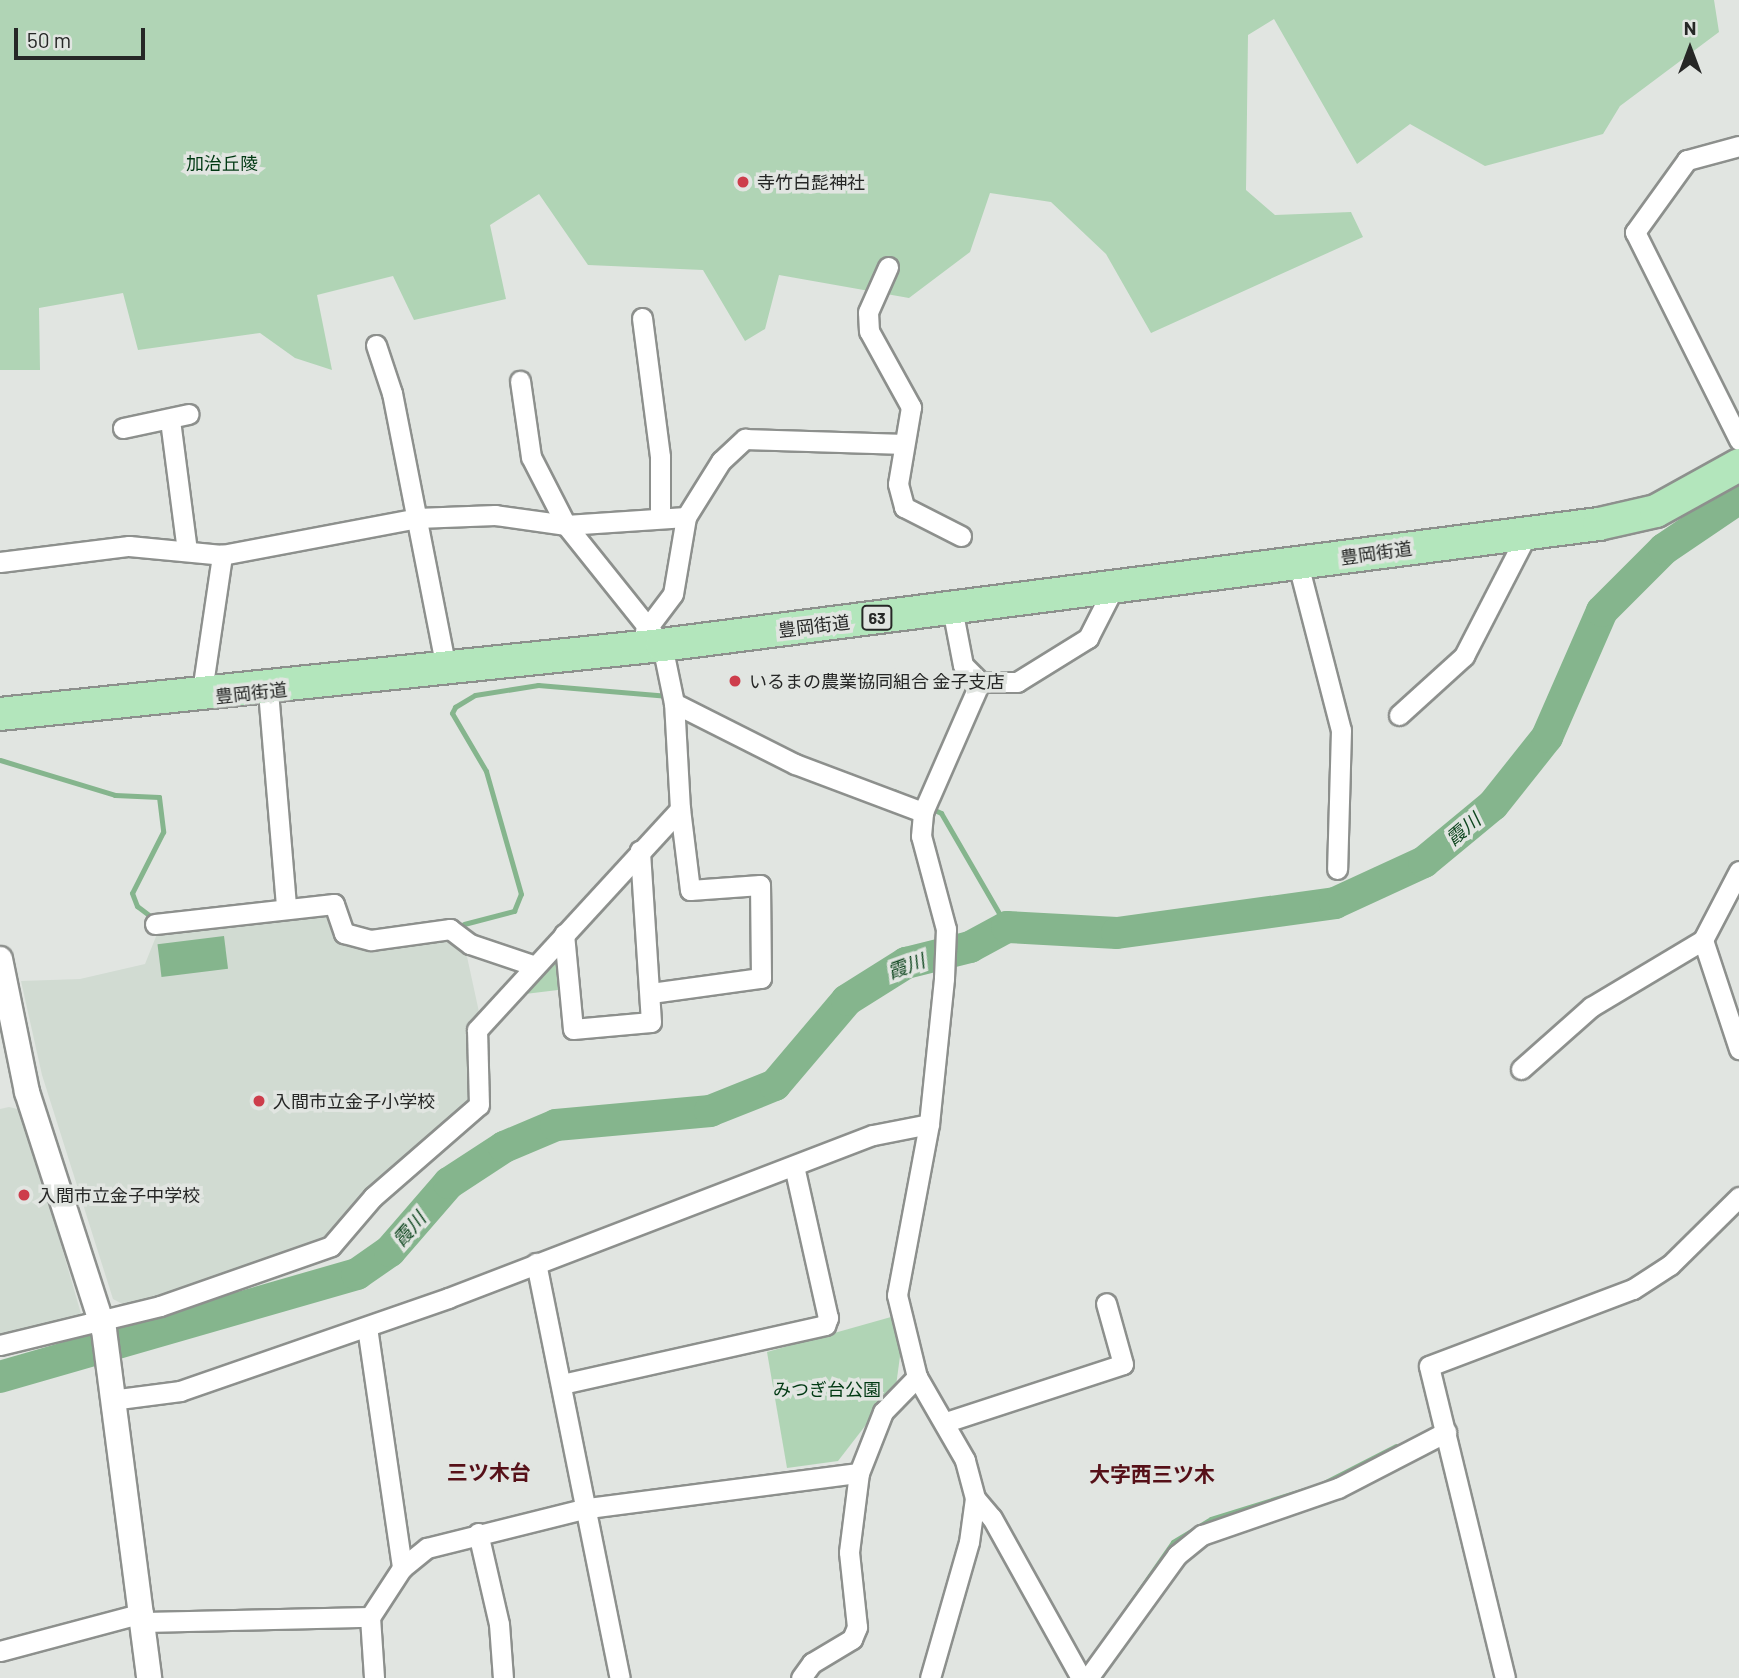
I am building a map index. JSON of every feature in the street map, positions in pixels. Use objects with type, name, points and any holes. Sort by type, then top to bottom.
[{"type":"main road","name":"豊岡街道","points":[[0,714],[268,691],[446,669],[654,638],[952,608],[1528,532],[1656,511],[1739,465]]},
{"type":"street","points":[[1739,145],[1687,160],[1634,232],[1739,440]]},
{"type":"street","points":[[888,267],[868,312],[869,331],[911,407],[898,484],[904,507],[961,536]]},
{"type":"street","points":[[642,318],[660,457],[660,514]]},
{"type":"street","points":[[376,345],[417,518],[446,669]]},
{"type":"street","points":[[520,381],[531,457],[566,525],[654,638],[674,703],[680,809],[690,890],[760,885],[761,978],[651,993]]},
{"type":"street","points":[[123,428],[179,417],[187,551]]},
{"type":"street","points":[[654,638],[673,594],[686,517],[721,461],[745,439],[904,444]]},
{"type":"street","points":[[0,562],[129,546],[222,555],[417,518],[495,515],[566,525],[660,514],[686,517]]},
{"type":"street","points":[[1399,715],[1464,656],[1528,532]]},
{"type":"street","points":[[201,698],[222,555]]},
{"type":"street","points":[[1298,564],[1341,730],[1337,869]]},
{"type":"street","points":[[980,682],[1035,676],[1088,638],[1115,585]]},
{"type":"street","points":[[952,608],[956,653],[980,682]]},
{"type":"street","points":[[980,682],[925,806],[921,836],[946,929],[944,978],[929,1124],[897,1294],[917,1377],[946,1422],[975,1498],[1081,1678]]},
{"type":"street","points":[[268,691],[286,906]]},
{"type":"street","points":[[674,703],[795,764],[925,806]]},
{"type":"street","points":[[0,1345],[103,1325],[331,1246],[373,1197],[479,1105],[477,1030],[532,965],[680,809]]},
{"type":"street","points":[[564,934],[573,1029],[651,1022],[640,850]]},
{"type":"street","points":[[1521,1069],[1591,1007],[1703,940],[1739,871]]},
{"type":"street","points":[[155,924],[286,906],[334,904],[344,933],[371,940],[450,929],[470,944],[532,965]]},
{"type":"street","points":[[1703,940],[1739,1049]]},
{"type":"street","points":[[1,969],[27,1092],[103,1325],[149,1678]]},
{"type":"street","points":[[110,1393],[180,1391],[368,1326],[873,1135],[929,1124]]},
{"type":"street","points":[[562,1384],[825,1325],[828,1318],[794,1166]]},
{"type":"street","points":[[1505,1678],[1429,1366],[1633,1289],[1670,1265],[1739,1197]]},
{"type":"street","points":[[536,1263],[588,1508],[620,1678]]},
{"type":"street","points":[[946,1422],[1123,1364],[1106,1303]]},
{"type":"street","points":[[368,1326],[402,1568]]},
{"type":"street","points":[[801,1678],[813,1662],[852,1639],[857,1627],[849,1552],[859,1473],[883,1412],[917,1377]]},
{"type":"street","points":[[1088,1678],[1177,1556],[1202,1535],[1327,1492],[1446,1432]]},
{"type":"street","points":[[374,1678],[370,1617],[402,1568],[427,1548],[478,1533],[588,1508],[859,1473]]},
{"type":"street","points":[[930,1678],[969,1542],[975,1498]]},
{"type":"street","points":[[478,1533],[499,1624],[503,1678]]},
{"type":"street","points":[[0,1651],[143,1617],[370,1617]]},
{"type":"shaded area","name":"入間市立金子小学校","points":[[328,912],[336,939],[352,946],[452,936],[466,952],[479,1012],[473,1089],[461,1113],[328,1241],[130,1308],[113,1299],[42,1075],[21,981],[80,979],[145,964],[157,934]]},
{"type":"shaded area","points":[[224,936],[228,969],[162,977],[157,944]]},
{"type":"shaded area","name":"入間市立金子中学校","points":[[9,1107],[22,1110],[82,1317],[0,1339],[0,1109]]},
{"type":"green space","name":"加治丘陵","points":[[0,0],[1714,0],[1719,32],[1620,106],[1603,134],[1485,166],[1410,124],[1357,164],[1274,19],[1248,35],[1246,190],[1275,215],[1351,212],[1363,237],[1151,333],[1106,254],[1051,202],[990,193],[970,252],[909,298],[779,275],[765,329],[745,341],[703,270],[588,265],[539,194],[490,225],[506,299],[414,320],[393,276],[317,295],[332,370],[295,358],[260,333],[138,350],[123,293],[39,308],[40,370],[0,370]]},
{"type":"green space","points":[[552,954],[562,954],[566,989],[517,995]]},
{"type":"green space","name":"みつぎ台公園","points":[[891,1317],[902,1341],[896,1386],[838,1461],[787,1468],[767,1352]]},
{"type":"waterway","name":"霞川","points":[[0,1377],[357,1274],[390,1251],[449,1183],[504,1147],[556,1125],[710,1111],[775,1085],[847,1000],[906,963],[970,947],[1007,927],[1117,933],[1335,903],[1424,862],[1493,805],[1547,737],[1602,611],[1664,549],[1739,498]]},
{"type":"waterway","points":[[464,924],[514,911],[521,894],[486,771],[452,713],[455,707],[475,695],[538,685],[669,696]]},
{"type":"waterway","points":[[0,760],[115,795],[159,797],[163,832],[132,893],[137,906],[154,919]]},
{"type":"waterway","points":[[894,791],[941,813],[1007,927]]},
{"type":"waterway","points":[[1320,1485],[1396,1446]]},
{"type":"waterway","points":[[1114,1627],[1173,1542],[1211,1519],[1307,1489]]},
{"type":"place","name":"寺竹白髭神社","points":[[743,182]]},
{"type":"place","name":"いるまの農業協同組合 金子支店","points":[[735,681]]},
{"type":"place","name":"入間市立金子小学校","points":[[259,1101]]},
{"type":"place","name":"入間市立金子中学校","points":[[24,1195]]},
{"type":"district","name":"三ツ木台","points":[[489,1472]]},
{"type":"district","name":"大字西三ツ木","points":[[1152,1474]]}]
